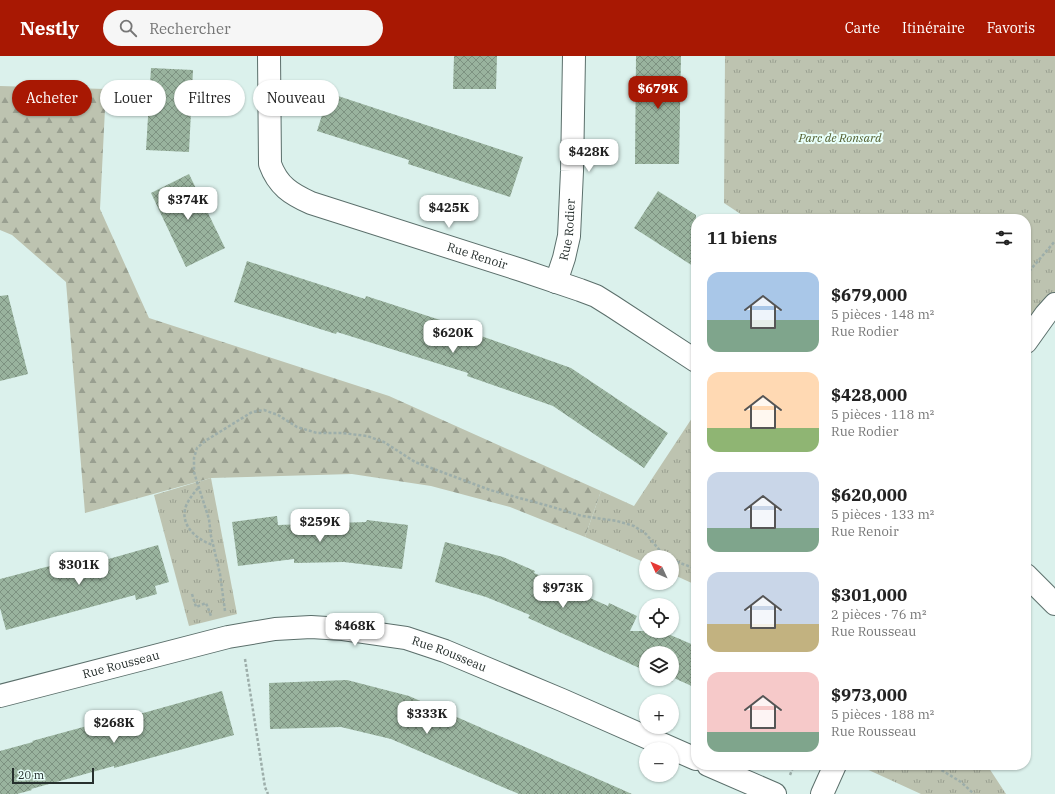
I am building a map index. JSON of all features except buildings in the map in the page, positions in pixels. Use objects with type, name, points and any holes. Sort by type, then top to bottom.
[{"type":"street","name":"Rue Renoir","points":[[269,56],[270,164],[273,173],[287,190],[311,203],[596,296],[691,358]]},
{"type":"street","name":"Rue Rodier","points":[[556,282],[569,236],[574,56]]},
{"type":"street","points":[[1031,335],[1055,304]]},
{"type":"street","points":[[1031,580],[1055,604]]},
{"type":"street","name":"Rue Rousseau","points":[[0,696],[228,637],[275,629],[311,627],[343,629],[406,638],[444,651],[562,700],[691,758]]},
{"type":"street","points":[[720,770],[776,794]]},
{"type":"street","points":[[822,794],[833,770]]},
{"type":"path","points":[[1031,269],[1055,240]]},
{"type":"path","points":[[226,617],[220,574],[213,545],[209,518],[194,472],[194,458],[197,448],[205,441],[252,412],[264,410],[278,415],[297,427],[317,433],[342,433],[367,436],[384,442],[415,462],[490,490],[582,516],[617,521],[634,526],[646,534],[659,550]]},
{"type":"path","points":[[198,487],[185,508],[187,526],[193,534],[204,542],[213,545]]},
{"type":"path","points":[[679,563],[691,567]]},
{"type":"path","points":[[192,594],[196,607],[206,603],[212,620]]},
{"type":"path","points":[[244,654],[265,787],[268,794]]},
{"type":"path","points":[[790,775],[792,770]]},
{"type":"path","points":[[941,770],[961,782],[974,794]]},
{"type":"green space","name":"Parc de Ronsard","points":[[725,56],[1055,56],[1055,304],[1031,335],[1031,214],[740,214],[724,203]]},
{"type":"green space","points":[[0,86],[12,86],[12,116],[92,116],[92,89],[100,89],[100,116],[105,116],[100,209],[149,318],[389,396],[601,491],[585,537],[510,507],[431,486],[352,474],[211,478],[85,513],[66,282],[12,235],[0,230]]},
{"type":"green space","points":[[691,420],[691,583],[679,577],[679,550],[639,550],[639,560],[585,537],[601,491],[634,506]]},
{"type":"green space","points":[[211,478],[237,614],[189,626],[154,495]]},
{"type":"green space","points":[[869,770],[990,770],[1006,794],[921,794]]}]
